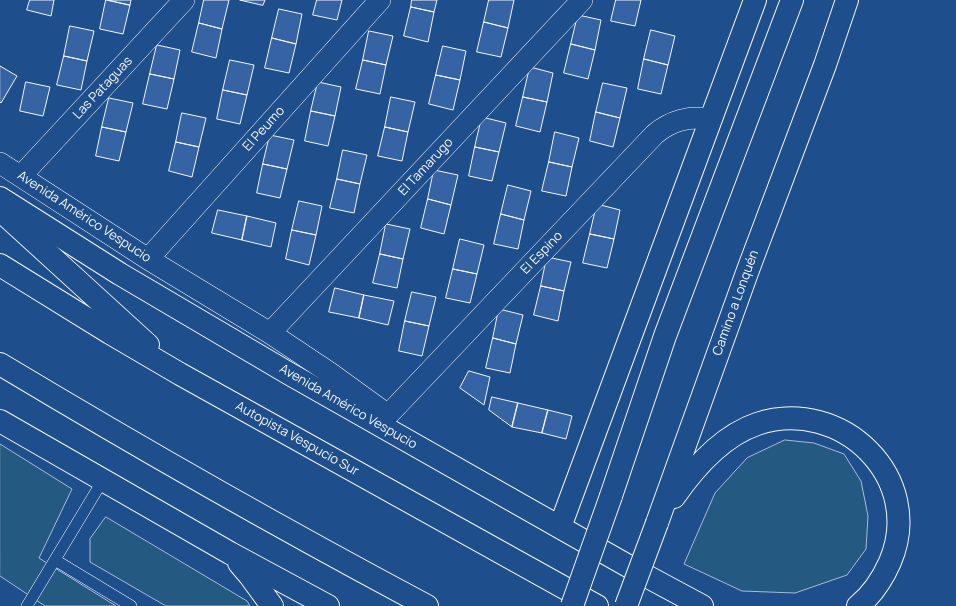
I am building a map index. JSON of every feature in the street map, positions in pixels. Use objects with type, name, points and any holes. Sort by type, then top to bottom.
[{"type":"main road","points":[[560,526],[755,0]]},
{"type":"main road","points":[[572,606],[611,496],[664,336],[792,0]]},
{"type":"main road","name":"Camino a Lonquén","points":[[626,606],[748,270],[825,65],[847,0]]},
{"type":"main road","name":"Avenida Américo Vespucio","points":[[0,198],[120,274],[288,373],[637,571],[702,606]]},
{"type":"main road","points":[[0,210],[180,374]]},
{"type":"main road","name":"Autopista Vespucio Sur","points":[[0,265],[180,374],[597,606]]},
{"type":"main road","points":[[0,364],[186,473],[346,563],[427,606]]},
{"type":"main road","points":[[388,416],[448,464]]},
{"type":"main road","points":[[658,521],[686,480],[715,450],[741,431],[756,424],[771,420],[790,418],[808,419],[827,424],[844,432],[861,444],[876,459],[888,476],[894,490],[898,506],[899,521],[892,556],[880,583],[858,606]]},
{"type":"main road","points":[[0,421],[230,553],[328,606]]},
{"type":"main road","points":[[230,553],[250,576],[272,606]]},
{"type":"street","name":"Las Pataguas","points":[[21,176],[184,0]]},
{"type":"street","name":"El Peumo","points":[[148,259],[380,0]]},
{"type":"street","name":"El Tamarugo","points":[[270,333],[582,0]]},
{"type":"street","name":"El Espino","points":[[388,416],[655,134],[664,127],[685,118],[711,119]]},
{"type":"street","name":"Avenida Américo Vespucio","points":[[0,163],[148,259],[270,333],[330,373],[388,416]]},
{"type":"lane","points":[[27,606],[103,480]]},
{"type":"lane","points":[[55,560],[131,606]]},
{"type":"shaded area","points":[[785,440],[814,443],[844,454],[861,481],[868,516],[866,549],[847,575],[795,593],[742,591],[684,564],[715,493],[747,458]]},
{"type":"shaded area","points":[[0,444],[72,489],[39,558],[116,606],[45,606],[0,576]]},
{"type":"shaded area","points":[[106,517],[247,601],[250,606],[166,606],[90,562],[90,539]]},
{"type":"building","points":[[30,0],[54,0],[51,16],[27,10]]},
{"type":"building","points":[[106,0],[130,5],[123,34],[100,29]]},
{"type":"building","points":[[108,0],[131,0],[130,5]]},
{"type":"building","points":[[204,0],[229,0],[222,29],[199,23]]},
{"type":"building","points":[[240,0],[265,0],[263,5]]},
{"type":"building","points":[[317,0],[342,0],[337,20],[313,15]]},
{"type":"building","points":[[412,0],[437,0],[434,12],[411,7]]},
{"type":"building","points":[[489,0],[514,0],[508,28],[484,22]]},
{"type":"building","points":[[616,0],[641,0],[635,26],[611,21]]},
{"type":"building","points":[[411,7],[434,12],[428,42],[404,36]]},
{"type":"building","points":[[279,9],[302,14],[296,44],[272,38]]},
{"type":"building","points":[[578,15],[601,20],[595,50],[571,44]]},
{"type":"building","points":[[484,22],[508,28],[501,57],[477,52]]},
{"type":"building","points":[[199,23],[222,29],[216,58],[192,52]]},
{"type":"building","points":[[70,26],[94,31],[87,61],[64,56]]},
{"type":"building","points":[[651,30],[675,36],[668,65],[644,59]]},
{"type":"building","points":[[369,31],[393,36],[386,65],[363,60]]},
{"type":"building","points":[[272,38],[296,44],[289,73],[265,68]]},
{"type":"building","points":[[571,44],[595,50],[588,79],[564,73]]},
{"type":"building","points":[[157,45],[180,50],[174,79],[150,74]]},
{"type":"building","points":[[443,46],[466,51],[460,80],[436,75]]},
{"type":"building","points":[[64,56],[87,61],[81,90],[57,85]]},
{"type":"building","points":[[644,59],[668,65],[661,94],[638,89]]},
{"type":"building","points":[[230,60],[254,65],[247,95],[223,90]]},
{"type":"building","points":[[363,60],[386,65],[380,94],[356,89]]},
{"type":"building","points":[[0,66],[17,76],[1,103],[0,102]]},
{"type":"building","points":[[530,67],[553,73],[547,102],[523,97]]},
{"type":"building","points":[[150,74],[174,79],[167,109],[143,104]]},
{"type":"building","points":[[436,75],[460,80],[453,110],[429,104]]},
{"type":"building","points":[[26,82],[50,87],[43,116],[20,111]]},
{"type":"building","points":[[318,82],[341,87],[335,116],[311,111]]},
{"type":"building","points":[[603,83],[627,88],[620,118],[596,112]]},
{"type":"building","points":[[223,90],[247,95],[240,124],[217,119]]},
{"type":"building","points":[[391,97],[415,102],[408,132],[385,127]]},
{"type":"building","points":[[523,97],[547,102],[540,132],[516,126]]},
{"type":"building","points":[[109,98],[133,103],[126,132],[102,127]]},
{"type":"building","points":[[311,111],[335,116],[328,146],[305,141]]},
{"type":"building","points":[[596,112],[620,118],[613,147],[590,141]]},
{"type":"building","points":[[182,113],[206,118],[199,147],[176,142]]},
{"type":"building","points":[[482,117],[506,123],[499,152],[475,147]]},
{"type":"building","points":[[102,127],[126,132],[119,161],[96,156]]},
{"type":"building","points":[[385,127],[408,132],[402,161],[378,156]]},
{"type":"building","points":[[555,132],[579,138],[572,167],[549,162]]},
{"type":"building","points":[[270,135],[294,140],[287,169],[263,164]]},
{"type":"building","points":[[176,142],[199,147],[192,177],[169,171]]},
{"type":"building","points":[[475,147],[499,152],[492,181],[469,176]]},
{"type":"building","points":[[343,150],[367,155],[360,184],[337,179]]},
{"type":"building","points":[[549,162],[572,167],[566,196],[542,191]]},
{"type":"building","points":[[263,164],[287,169],[280,198],[257,193]]},
{"type":"building","points":[[434,170],[458,175],[451,205],[428,199]]},
{"type":"building","points":[[337,179],[360,184],[354,213],[330,208]]},
{"type":"building","points":[[508,185],[531,191],[524,220],[501,214]]},
{"type":"building","points":[[428,199],[451,205],[444,234],[421,228]]},
{"type":"building","points":[[299,201],[322,206],[316,235],[292,230]]},
{"type":"building","points":[[597,204],[620,210],[614,239],[590,234]]},
{"type":"building","points":[[218,210],[247,216],[242,240],[212,233]]},
{"type":"building","points":[[501,214],[524,220],[518,249],[494,244]]},
{"type":"building","points":[[247,216],[276,223],[271,247],[242,240]]},
{"type":"building","points":[[386,224],[410,229],[403,259],[380,254]]},
{"type":"building","points":[[292,230],[316,235],[309,265],[286,259]]},
{"type":"building","points":[[590,234],[614,239],[607,268],[583,263]]},
{"type":"building","points":[[460,239],[484,245],[477,274],[453,269]]},
{"type":"building","points":[[380,254],[403,259],[397,288],[373,283]]},
{"type":"building","points":[[547,257],[571,262],[564,291],[541,286]]},
{"type":"building","points":[[453,269],[477,274],[470,303],[446,298]]},
{"type":"building","points":[[541,286],[564,291],[558,321],[534,315]]},
{"type":"building","points":[[335,288],[364,295],[359,318],[329,312]]},
{"type":"building","points":[[412,292],[436,297],[429,326],[405,321]]},
{"type":"building","points":[[364,295],[394,301],[388,325],[359,318]]},
{"type":"building","points":[[499,309],[523,315],[516,344],[493,338]]},
{"type":"building","points":[[405,321],[429,326],[422,356],[399,351]]},
{"type":"building","points":[[493,338],[516,344],[510,373],[486,368]]},
{"type":"building","points":[[469,371],[490,377],[484,405],[460,388]]},
{"type":"building","points":[[492,397],[518,403],[512,427],[489,410]]},
{"type":"building","points":[[518,403],[548,410],[542,433],[512,427]]},
{"type":"building","points":[[548,410],[572,416],[566,439],[542,433]]}]
